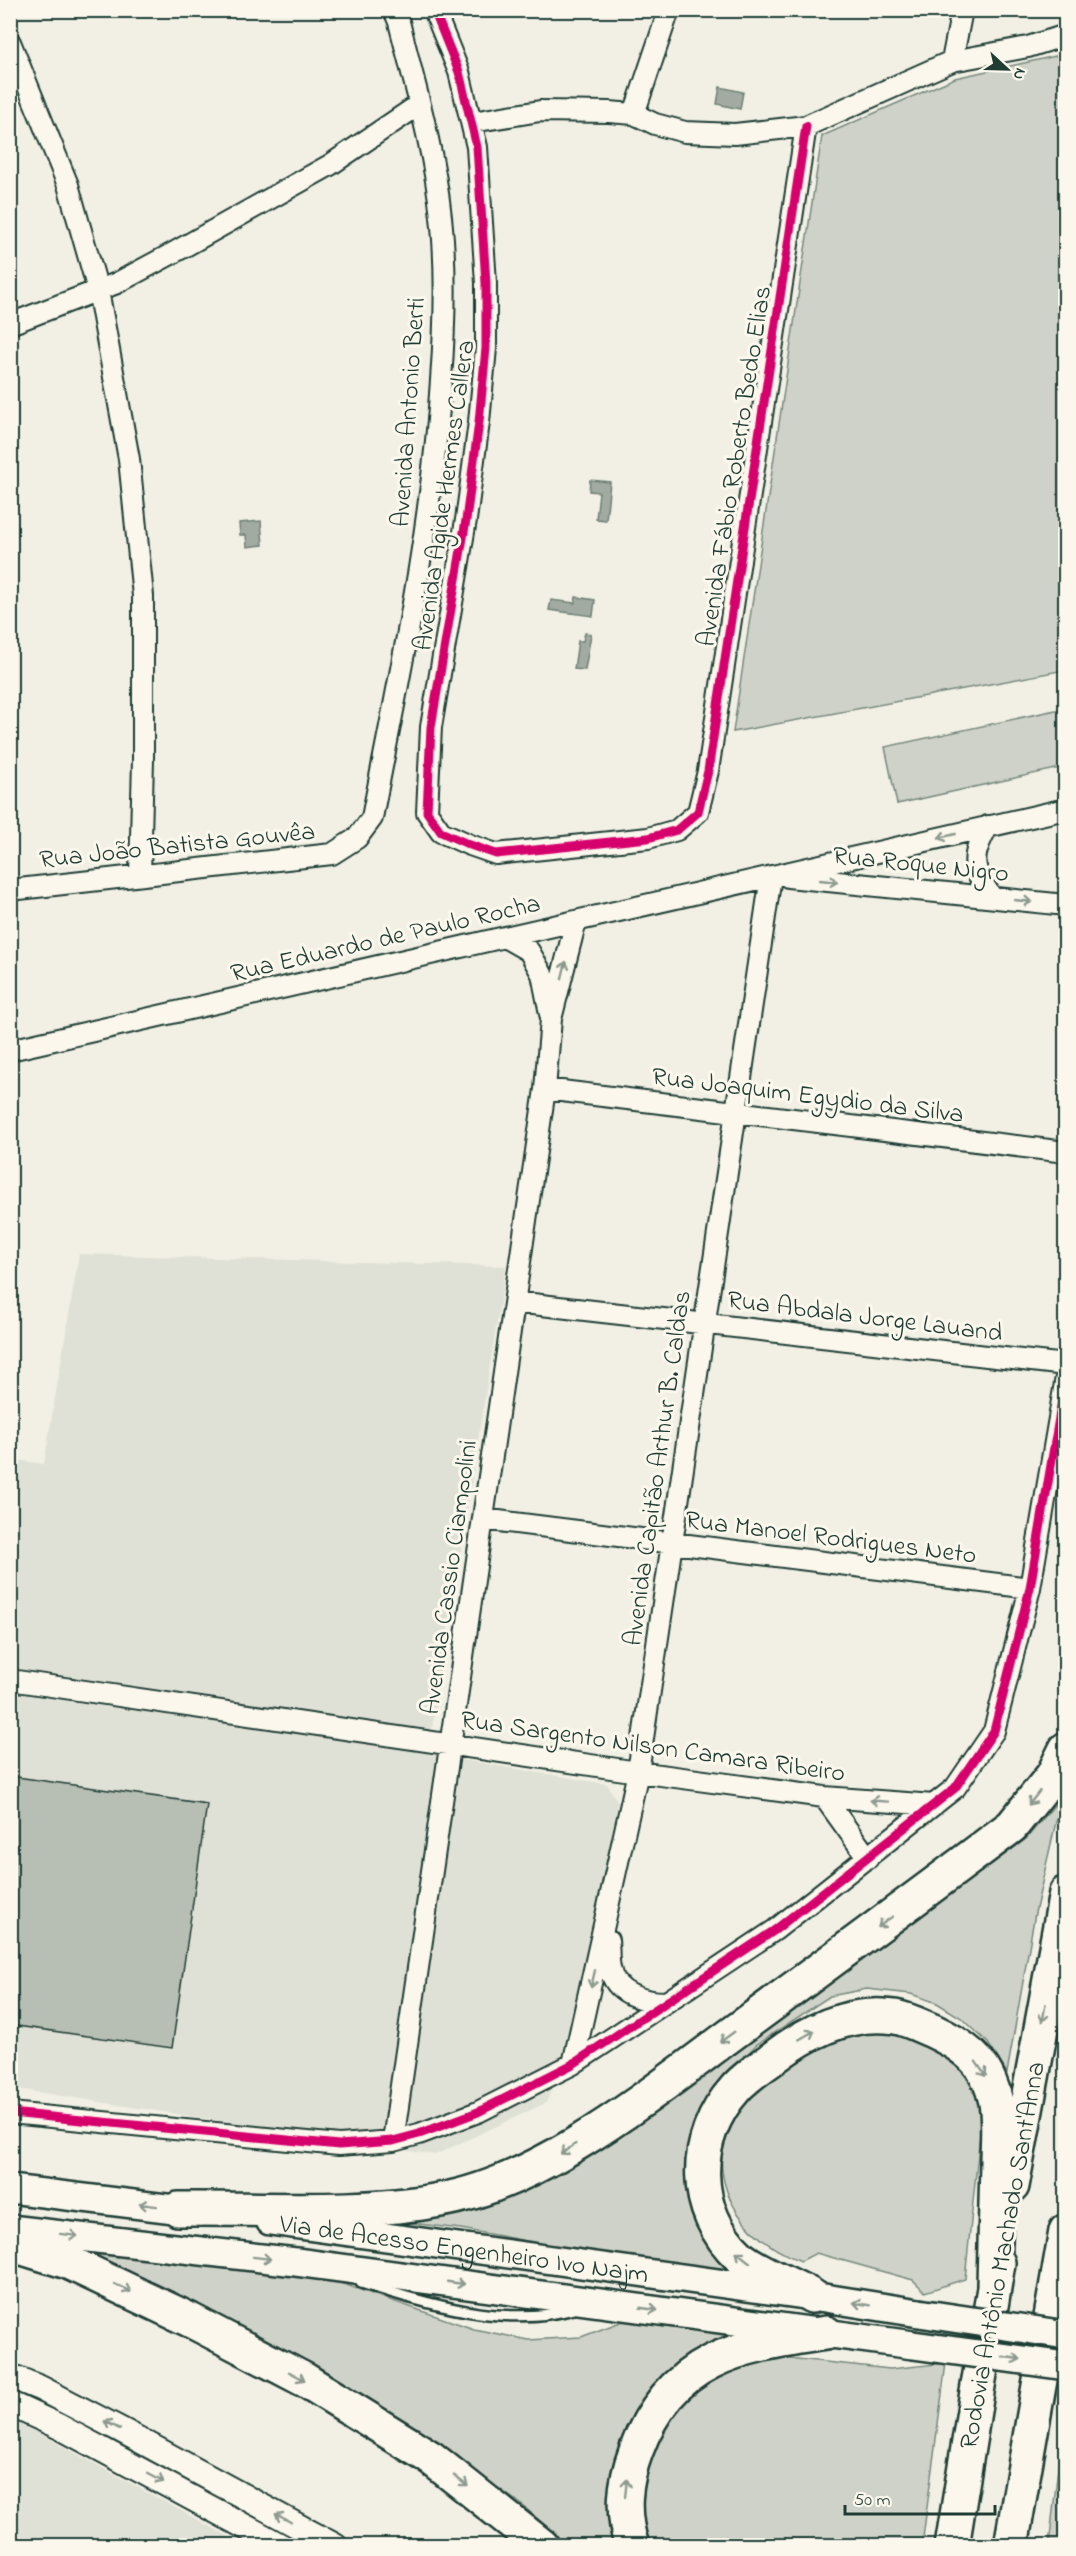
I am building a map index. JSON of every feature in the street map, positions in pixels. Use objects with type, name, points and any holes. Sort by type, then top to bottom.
[{"type":"highway","points":[[178,2209],[367,2208],[441,2200],[491,2187],[557,2156],[656,2090],[1012,1826],[1053,1775],[1065,1749]]},
{"type":"highway","name":"Rodovia Antônio Machado Sant'Anna","points":[[952,2546],[974,2399],[1065,1893]]},
{"type":"highway","points":[[812,2296],[741,2258],[714,2226],[703,2189],[706,2140],[717,2116],[735,2090],[786,2048],[829,2023],[864,2017],[895,2017],[921,2026],[945,2037],[965,2051],[983,2069],[996,2099],[994,2285]]},
{"type":"highway","points":[[1011,2546],[1062,2267],[1065,2231]]},
{"type":"highway","points":[[10,2244],[68,2262],[190,2320],[305,2380],[431,2458],[542,2546]]},
{"type":"highway","points":[[632,2546],[624,2509],[628,2473],[638,2444],[657,2406],[676,2385],[704,2366],[731,2352],[760,2343],[826,2333]]},
{"type":"highway","points":[[933,2546],[974,2399]]},
{"type":"highway","points":[[1027,2546],[1034,2422]]},
{"type":"main road","name":"Via de Acesso Engenheiro Ivo Najm","points":[[10,2189],[178,2209],[812,2296],[1065,2335]]},
{"type":"main road","name":"Via de Acesso Engenheiro Ivo Najm","points":[[10,2229],[296,2262],[1065,2366]]},
{"type":"street","name":"Avenida Antonio Berti","points":[[372,818],[425,538],[440,410],[445,321],[441,218],[429,141],[394,10]]},
{"type":"street","name":"Avenida Agide Hermes Callera","points":[[434,10],[459,72],[477,147],[486,283],[486,348],[466,520],[431,727],[427,812],[441,832],[496,854],[648,838],[677,830],[698,812]]},
{"type":"street","points":[[633,114],[669,10]]},
{"type":"street","points":[[952,62],[962,10]]},
{"type":"street","points":[[471,122],[540,111],[633,114],[655,124],[685,132],[735,134],[806,126],[952,62],[1028,47],[1065,34]]},
{"type":"street","points":[[10,42],[68,184],[98,290],[129,459],[143,596],[140,875]]},
{"type":"street","points":[[10,324],[98,290],[145,268],[330,165],[420,104]]},
{"type":"street","name":"Avenida Fábio Roberto Bedo Elias","points":[[698,812],[708,771],[806,126]]},
{"type":"street","name":"Rua Eduardo de Paulo Rocha","points":[[10,1050],[1065,809]]},
{"type":"street","name":"Rua João Batista Gouvêa","points":[[10,890],[332,854],[357,838],[372,818]]},
{"type":"street","points":[[988,826],[977,845],[974,864],[982,884],[992,897]]},
{"type":"street","name":"Rua Roque Nigro","points":[[771,876],[1065,905]]},
{"type":"street","name":"Avenida Capitão Arthur B. Caldas","points":[[573,2064],[638,1772],[771,876]]},
{"type":"street","points":[[551,1020],[576,921]]},
{"type":"street","points":[[506,938],[529,951],[542,974],[551,1020]]},
{"type":"street","name":"Avenida Cassio Ciampolini","points":[[393,2141],[545,1089],[551,1020]]},
{"type":"street","name":"Rua Joaquim Egydio da Silva","points":[[545,1089],[1065,1152]]},
{"type":"street","name":"Rua Abdala Jorge Lauand","points":[[514,1302],[1065,1365]]},
{"type":"street","points":[[10,2113],[339,2145],[393,2141],[478,2112],[573,2064],[775,1930],[955,1788],[994,1731],[1030,1588],[1065,1377]]},
{"type":"street","name":"Rua Manoel Rodrigues Neto","points":[[483,1519],[1030,1588]]},
{"type":"street","name":"Rua Sargento Nilson Camara Ribeiro","points":[[10,1680],[638,1772],[824,1797],[934,1805]]},
{"type":"street","points":[[824,1797],[868,1858]]},
{"type":"street","points":[[606,1922],[610,1970],[616,1982],[635,1997],[650,2002],[666,2002]]},
{"type":"street","points":[[12,2379],[50,2393],[335,2546]]},
{"type":"street","points":[[10,2404],[60,2427],[281,2546]]},
{"type":"street","points":[[230,2518],[242,2496]]},
{"type":"shaded area","points":[[1065,54],[1065,670],[733,732],[822,136],[955,78]]},
{"type":"shaded area","points":[[720,87],[743,92],[740,109],[717,104]]},
{"type":"shaded area","points":[[590,480],[610,482],[606,520],[596,519],[599,492],[589,491]]},
{"type":"shaded area","points":[[261,521],[263,545],[247,547],[246,535],[240,535],[239,523]]},
{"type":"shaded area","points":[[576,597],[595,600],[593,616],[549,610],[551,600],[575,603]]},
{"type":"shaded area","points":[[585,633],[591,634],[585,670],[574,669],[578,641],[583,641]]},
{"type":"shaded area","points":[[1065,708],[1065,767],[897,804],[885,747]]},
{"type":"shaded area","points":[[79,1254],[506,1266],[428,1754],[607,1784],[618,1802],[573,2038],[546,2103],[435,2155],[11,2088],[10,1459],[44,1464]]},
{"type":"shaded area","points":[[1062,1796],[1035,1913],[1007,2073],[988,2043],[963,2019],[937,2003],[911,1994],[867,1989],[830,1996],[757,2044],[717,2085],[697,2128],[692,2163],[757,2273],[572,2249],[461,2229],[325,2213],[486,2197],[847,1965],[981,1872],[1026,1839]]},
{"type":"shaded area","points":[[837,2028],[900,2029],[966,2067],[984,2095],[965,2279],[925,2292],[913,2280],[816,2253],[801,2261],[775,2249],[754,2232],[738,2213],[727,2191],[722,2167],[723,2142],[731,2117],[752,2086]]},
{"type":"shaded area","points":[[14,2222],[294,2267],[474,2329],[528,2340],[581,2337],[631,2318],[746,2335],[668,2377],[619,2545],[567,2545],[521,2504],[440,2448]]},
{"type":"shaded area","points":[[770,2356],[890,2369],[946,2363],[922,2545],[645,2545],[637,2526],[640,2475],[657,2425],[719,2369]]},
{"type":"shaded area","points":[[1065,2408],[1065,2545],[1049,2545]]},
{"type":"shaded area","points":[[10,2422],[26,2426],[244,2545],[11,2545]]},
{"type":"building","points":[[10,1776],[207,1804],[172,2048],[10,2025]]},
{"type":"cycle path","points":[[434,10],[459,72],[477,147],[486,283],[486,348],[466,520],[431,727],[427,812],[441,832],[496,854],[648,838],[677,830],[698,812],[708,771],[806,126]]},
{"type":"cycle path","points":[[10,2113],[339,2145],[393,2141],[478,2112],[573,2064],[775,1930],[955,1788],[994,1731],[1030,1588],[1066,1377]]}]
